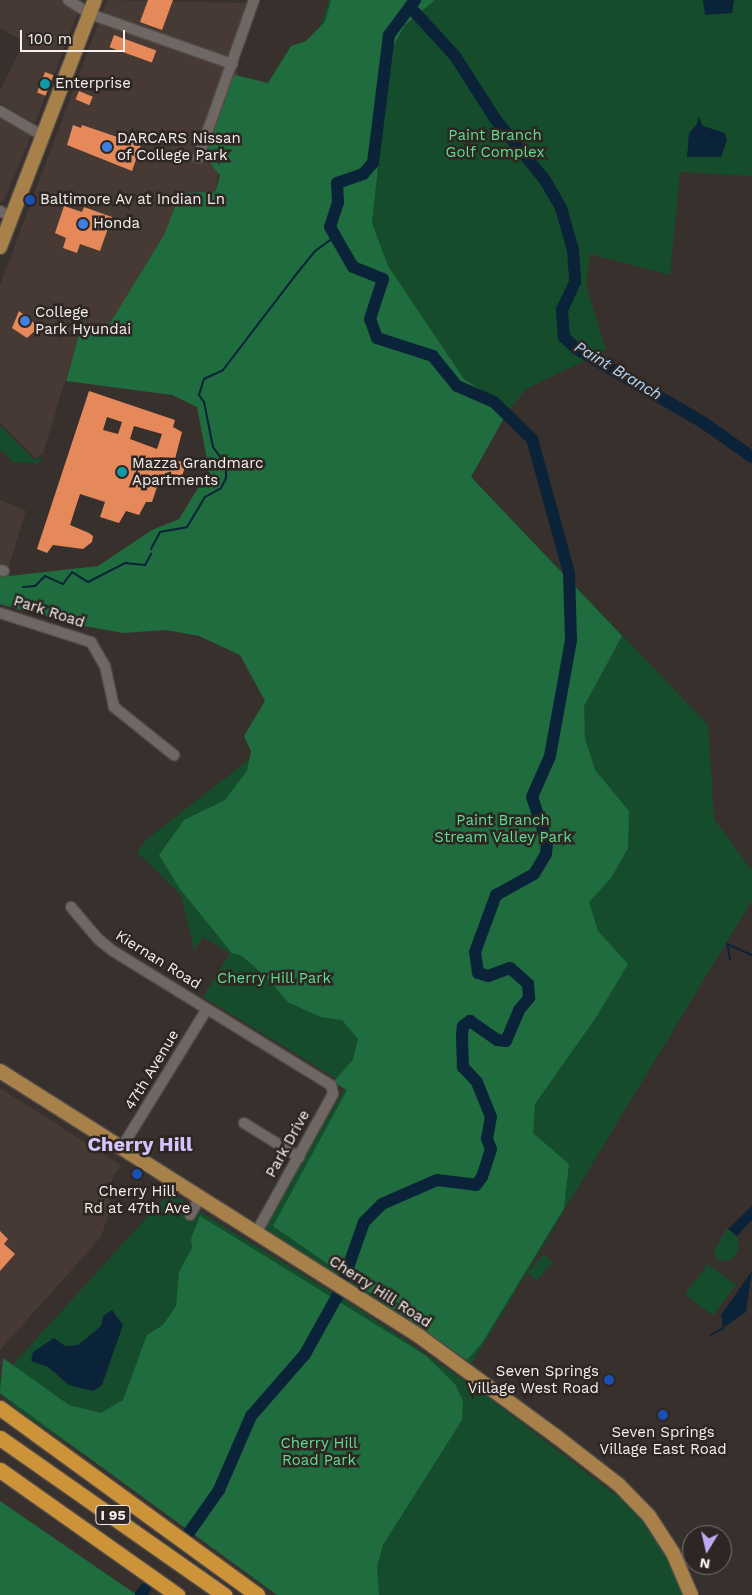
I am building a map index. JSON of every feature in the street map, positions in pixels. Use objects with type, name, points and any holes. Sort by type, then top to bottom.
[{"type":"highway","points":[[0,1408],[257,1595]]},
{"type":"highway","name":"I 95","points":[[0,1438],[224,1595]]},
{"type":"highway","name":"I 95","points":[[0,1470],[177,1595]]},
{"type":"main road","points":[[0,247],[6,214],[43,136],[95,0]]},
{"type":"main road","name":"Cherry Hill Road","points":[[0,1071],[419,1336],[614,1482],[665,1538],[691,1595]]},
{"type":"street","points":[[68,0],[90,14],[232,64]]},
{"type":"street","points":[[198,158],[254,0]]},
{"type":"street","points":[[0,111],[43,136]]},
{"type":"street","name":"Park Road","points":[[0,613],[91,642],[105,666],[114,707],[174,755]]},
{"type":"street","name":"Kiernan Road","points":[[70,907],[98,939],[113,951],[315,1075]]},
{"type":"street","name":"47th Avenue","points":[[122,1147],[207,1009]]},
{"type":"street","name":"Park Drive","points":[[256,1233],[333,1094],[331,1085],[315,1075]]},
{"type":"street","points":[[244,1123],[299,1156]]},
{"type":"street","points":[[190,1215],[200,1196]]},
{"type":"shaded area","points":[[0,0],[63,0],[79,10],[35,123],[0,103],[0,91],[24,42],[0,28]]},
{"type":"shaded area","points":[[107,0],[247,3],[228,56],[240,78],[232,74],[215,193],[180,193],[164,235],[104,333],[94,333],[83,321],[43,454],[35,458],[0,422],[0,285]]},
{"type":"shaded area","points":[[0,115],[31,136],[3,203],[0,202]]},
{"type":"shaded area","points":[[0,500],[26,511],[6,576],[0,577]]},
{"type":"shaded area","points":[[0,1088],[121,1165],[113,1176],[108,1216],[101,1237],[0,1350]]},
{"type":"green space","name":"Paint Branch Stream Valley Park","points":[[329,0],[752,0],[752,176],[680,172],[670,275],[590,254],[586,285],[606,350],[526,389],[511,408],[508,407],[471,477],[708,725],[714,819],[752,871],[752,900],[470,1366],[263,1227],[347,1085],[203,997],[230,953],[203,937],[194,950],[181,895],[137,852],[147,839],[367,668],[317,35]]},
{"type":"green space","name":"Paint Branch Stream Valley Park","points":[[331,0],[435,0],[405,25],[390,52],[372,223],[388,266],[464,379],[509,409],[471,477],[622,636],[584,706],[585,739],[595,770],[629,811],[628,848],[611,878],[589,902],[598,931],[628,964],[597,1016],[535,1104],[533,1133],[569,1164],[564,1208],[482,1343],[467,1360],[273,1226],[347,1090],[333,1082],[353,1060],[358,1039],[342,1020],[320,1017],[288,1002],[266,977],[242,956],[232,953],[180,889],[159,855],[184,820],[225,800],[247,771],[251,751],[244,736],[265,701],[240,655],[199,636],[166,630],[123,633],[67,623],[0,604],[0,577],[98,566],[152,530],[179,519],[209,470],[197,407],[172,395],[66,381],[83,320],[94,333],[104,333],[164,235],[180,193],[215,192],[220,176],[205,156],[231,74],[268,83],[291,46],[306,41],[325,22]]},
{"type":"green space","points":[[0,425],[34,460],[42,456],[39,463],[12,462],[0,449]]},
{"type":"green space","name":"Cherry Hill Road Park","points":[[169,1193],[350,1303],[476,1388],[626,1503],[643,1518],[671,1562],[683,1595],[277,1595],[122,1480],[19,1411],[0,1393],[0,1379]]},
{"type":"green space","name":"Cherry Hill Road Park","points":[[200,1216],[425,1355],[455,1384],[463,1401],[462,1420],[383,1545],[377,1566],[379,1595],[277,1595],[0,1393],[3,1358],[69,1405],[101,1413],[123,1400],[147,1335],[163,1325],[176,1306],[179,1272],[192,1248],[191,1239]]},
{"type":"green space","points":[[727,1228],[738,1238],[738,1251],[732,1260],[719,1261],[713,1252]]},
{"type":"green space","points":[[544,1254],[553,1262],[536,1281],[527,1273]]},
{"type":"green space","points":[[708,1264],[736,1285],[713,1315],[685,1294]]},
{"type":"green space","points":[[0,1501],[137,1595],[0,1595]]},
{"type":"water","points":[[703,0],[734,0],[732,13],[705,15]]},
{"type":"water","points":[[698,116],[703,126],[725,133],[727,140],[721,157],[687,157],[689,133],[697,124]]},
{"type":"water","points":[[752,1206],[752,1220],[737,1236],[728,1229]]},
{"type":"water","points":[[752,1271],[746,1312],[723,1328],[721,1315]]},
{"type":"water","points":[[112,1310],[123,1325],[102,1385],[93,1391],[69,1385],[48,1367],[31,1361],[33,1352],[54,1338],[65,1346],[78,1345],[101,1326],[103,1316]]},
{"type":"building","points":[[148,0],[173,0],[162,30],[140,22]]},
{"type":"building","points":[[114,35],[156,50],[152,63],[110,47]]},
{"type":"building","name":"Enterprise","points":[[45,72],[53,75],[46,96],[37,93]]},
{"type":"building","points":[[79,91],[93,97],[89,105],[75,99]]},
{"type":"building","name":"DARCARS Nissan of College Park","points":[[73,125],[81,128],[82,125],[141,145],[132,171],[67,145]]},
{"type":"building","name":"Honda","points":[[64,206],[82,212],[84,207],[112,217],[100,251],[80,244],[77,253],[63,248],[66,238],[55,233]]},
{"type":"building","name":"College Park Hyundai","points":[[19,311],[39,327],[27,338],[12,328]]},
{"type":"building","name":"Mazza Grandmarc Apartments","points":[[89,391],[175,420],[173,427],[182,432],[175,459],[186,464],[181,479],[176,478],[175,482],[160,478],[152,502],[146,502],[139,515],[126,511],[119,523],[100,517],[105,502],[80,494],[70,525],[93,536],[92,542],[83,549],[53,545],[47,553],[37,549]],"holes":[[[107,417],[122,422],[118,434],[103,430]],[[134,426],[162,434],[157,449],[130,439]]]},
{"type":"building","points":[[0,1231],[8,1239],[4,1244],[15,1254],[0,1271]]},
{"type":"waterway","points":[[345,1276],[364,1222],[382,1204],[437,1180],[476,1185],[482,1177],[491,1149],[487,1139],[491,1117],[477,1082],[463,1067],[463,1026],[470,1021],[497,1040],[506,1041],[519,1010],[529,998],[528,984],[510,968],[488,976],[478,973],[475,952],[496,895],[534,874],[546,854],[547,842],[532,797],[550,756],[571,640],[569,573],[532,439],[494,402],[457,386],[433,356],[377,338],[370,319],[383,279],[353,267],[330,227],[338,202],[337,183],[363,174],[373,163],[389,35],[415,0]]},
{"type":"waterway","name":"Paint Branch","points":[[411,8],[455,56],[496,120],[545,180],[561,208],[573,250],[575,282],[562,310],[564,337],[577,349],[704,423],[752,457]]},
{"type":"waterway","points":[[151,549],[160,532],[187,527],[205,497],[221,488],[226,478],[226,465],[213,447],[204,402],[199,395],[204,379],[223,370],[315,251],[333,238]]},
{"type":"waterway","points":[[23,587],[35,586],[45,576],[63,584],[72,572],[88,582],[125,563],[145,565],[151,554]]},
{"type":"waterway","points":[[730,959],[727,944],[752,955]]},
{"type":"waterway","points":[[188,1534],[219,1490],[251,1416],[305,1354],[339,1293]]},
{"type":"waterway","points":[[711,1335],[723,1328]]},
{"type":"waterway","points":[[141,1595],[145,1589]]},
{"type":"place","name":"Enterprise","points":[[45,84]]},
{"type":"place","name":"DARCARS Nissan of College Park","points":[[107,147]]},
{"type":"place","name":"Baltimore Av at Indian Ln","points":[[30,200]]},
{"type":"place","name":"Honda","points":[[83,224]]},
{"type":"place","name":"College Park Hyundai","points":[[25,321]]},
{"type":"place","name":"Mazza Grandmarc Apartments","points":[[122,472]]},
{"type":"place","name":"Cherry Hill Rd at 47th Ave","points":[[137,1174]]},
{"type":"place","name":"Seven Springs Village West Road","points":[[609,1380]]},
{"type":"place","name":"Seven Springs Village East Road","points":[[663,1415]]},
{"type":"district","name":"Cherry Hill","points":[[140,1144]]},
{"type":"park label","name":"Paint Branch Golf Complex","points":[[495,144]]},
{"type":"park label","name":"Cherry Hill Park","points":[[274,979]]}]
